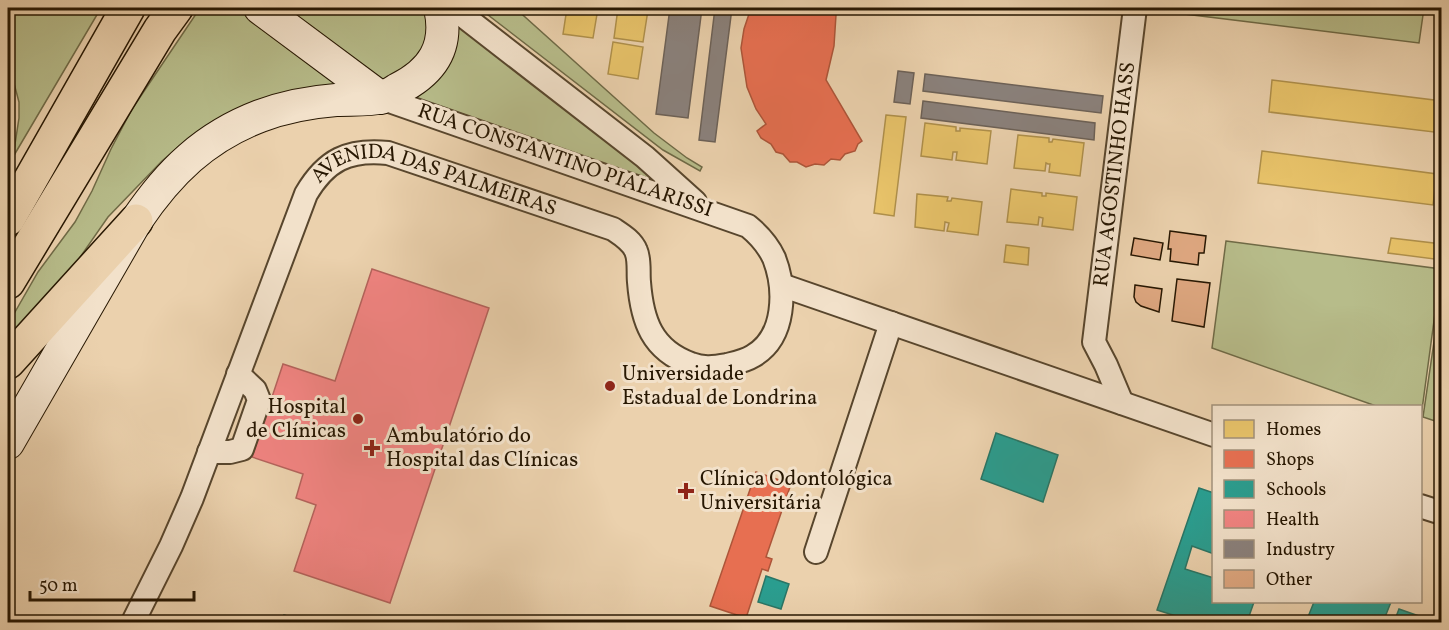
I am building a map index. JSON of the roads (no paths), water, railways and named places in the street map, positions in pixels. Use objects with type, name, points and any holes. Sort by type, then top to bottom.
[{"type":"highway","points":[[8,219],[127,10]]},
{"type":"highway","points":[[8,282],[168,19]]},
{"type":"highway","points":[[8,362],[136,220]]},
{"type":"main road","points":[[260,8],[381,98]]},
{"type":"main road","points":[[8,443],[136,220],[156,191],[177,168],[199,149],[227,131],[259,116],[289,106],[333,100],[381,98],[414,81],[433,62],[441,39],[440,8]]},
{"type":"street","points":[[453,8],[645,157],[703,210]]},
{"type":"street","name":"RUA AGOSTINHO HASS","points":[[1122,403],[1094,342],[1135,8]]},
{"type":"street","name":"RUA CONSTANTINO PIALARISSI","points":[[381,98],[748,226]]},
{"type":"street","name":"AVENIDA DAS PALMEIRAS","points":[[133,622],[171,546],[209,452],[230,452],[242,449],[259,400],[255,390],[238,375],[306,194],[316,176],[327,165],[356,154],[387,153],[613,229],[633,244],[637,253],[641,305],[647,325],[657,343],[676,358],[695,366],[714,368],[737,363],[754,356],[777,326],[781,308],[781,285],[773,256],[761,237],[748,226]]},
{"type":"street","points":[[781,285],[1212,434]]},
{"type":"street","points":[[816,552],[891,323]]},
{"type":"street","points":[[1422,507],[1442,513]]},
{"type":"place","name":"Universidade Estadual de Londrina","points":[[610,386]]},
{"type":"place","name":"Hospital de Clínicas","points":[[358,419]]},
{"type":"place","name":"Ambulatório do Hospital das Clínicas","points":[[372,448]]},
{"type":"place","name":"Clínica Odontológica Universitária","points":[[686,491]]}]
